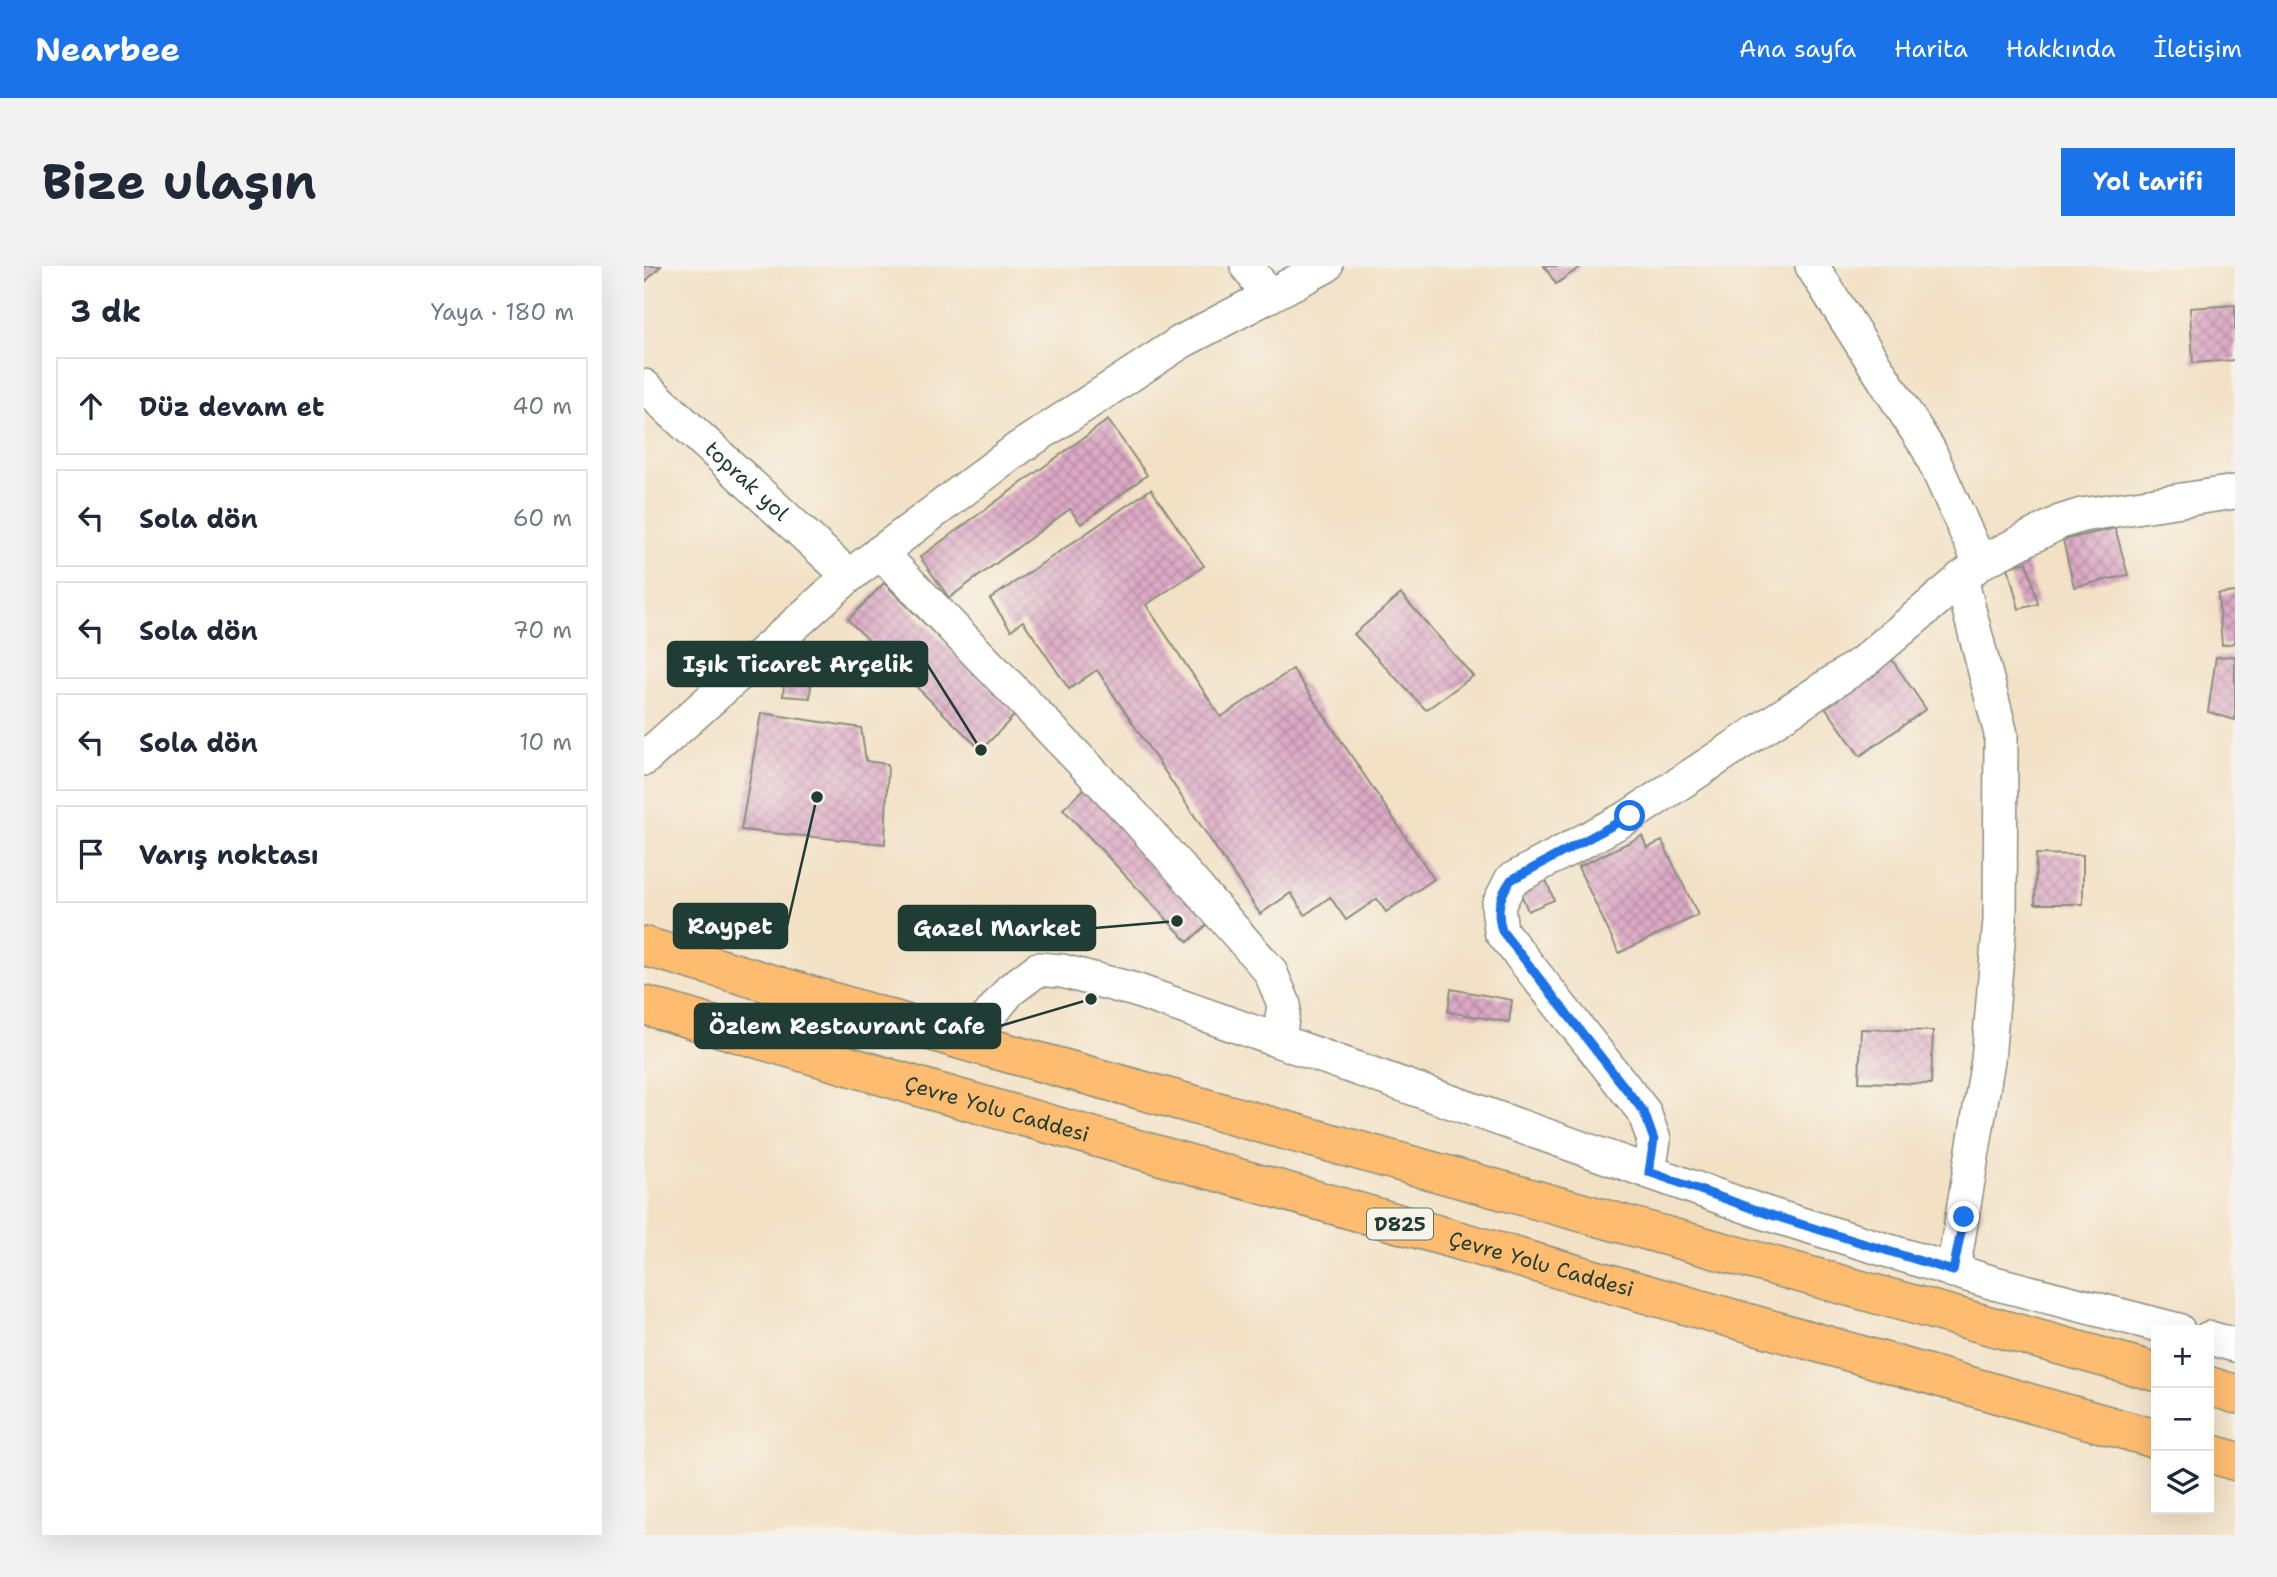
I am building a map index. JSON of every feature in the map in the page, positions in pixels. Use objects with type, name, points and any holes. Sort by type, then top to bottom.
[{"type":"highway","points":[[644,946],[968,1042],[2151,1371]]},
{"type":"highway","name":"Çevre Yolu Caddesi","points":[[644,1005],[946,1095],[2151,1437]]},
{"type":"highway","points":[[2214,1388],[2235,1394]]},
{"type":"highway","points":[[2214,1455],[2235,1461]]},
{"type":"street","points":[[1247,266],[1269,296]]},
{"type":"street","points":[[644,759],[849,576],[1019,448],[1181,342],[1326,266]]},
{"type":"street","points":[[1812,266],[1929,450],[1971,570],[2001,734],[2000,920],[1988,1060],[1953,1271]]},
{"type":"street","name":"toprak yol","points":[[644,386],[849,576]]},
{"type":"street","points":[[1649,1172],[1654,1140],[1644,1112],[1502,931],[1498,906],[1502,892],[1511,880],[1630,816],[1862,663],[1971,570],[2060,522],[2082,515],[2235,492]]},
{"type":"street","points":[[880,552],[1135,817],[1270,971],[1284,1004],[1279,1041]]},
{"type":"street","points":[[968,1042],[1010,990],[1038,969],[1062,971],[1135,990],[1768,1214],[1953,1271],[2159,1325]]},
{"type":"street","points":[[2214,1339],[2235,1345]]},
{"type":"building","points":[[644,266],[661,266],[644,283]]},
{"type":"building","points":[[1544,266],[1582,266],[1556,284]]},
{"type":"building","points":[[2235,305],[2235,360],[2193,363],[2190,308]]},
{"type":"building","points":[[1108,420],[1147,475],[1081,524],[1070,509],[949,598],[920,557]]},
{"type":"building","points":[[1151,489],[1204,566],[1146,605],[1221,717],[1293,669],[1434,879],[1386,912],[1377,899],[1346,920],[1330,897],[1305,915],[1291,893],[1260,914],[1097,670],[1069,689],[1023,621],[1011,630],[990,599]]},
{"type":"building","points":[[2115,528],[2128,575],[2074,587],[2063,540]]},
{"type":"building","points":[[2027,562],[2038,604],[2019,609],[2008,567]]},
{"type":"building","points":[[884,583],[1016,714],[981,750],[848,620]]},
{"type":"building","points":[[2235,592],[2235,643],[2222,645],[2218,594]]},
{"type":"building","points":[[1401,594],[1473,676],[1426,710],[1354,634]]},
{"type":"building","points":[[2235,656],[2235,720],[2208,712],[2216,657]]},
{"type":"building","points":[[1890,657],[1926,709],[1860,756],[1823,704]]},
{"type":"building","points":[[784,681],[811,683],[810,698],[783,696]]},
{"type":"building","points":[[761,713],[861,728],[866,761],[888,764],[885,844],[741,830]]},
{"type":"building","points":[[1085,788],[1210,922],[1188,942],[1063,809]]},
{"type":"building","points":[[1642,836],[1647,848],[1662,841],[1698,915],[1619,953],[1578,867]]},
{"type":"building","points":[[2036,854],[2083,855],[2083,904],[2035,904]]},
{"type":"building","points":[[1544,875],[1554,900],[1528,911],[1518,886]]},
{"type":"building","points":[[1451,989],[1512,1000],[1509,1022],[1448,1012]]},
{"type":"building","points":[[1861,1029],[1933,1031],[1931,1084],[1859,1082]]},
{"type":"place","name":"Işık Ticaret Arçelik","points":[[981,750]]},
{"type":"place","name":"Raypet","points":[[817,797]]},
{"type":"place","name":"Gazel Market","points":[[1177,921]]},
{"type":"place","name":"Özlem Restaurant Cafe","points":[[1091,999]]},
{"type":"route","points":[[1630,816],[1511,880],[1502,892],[1498,918],[1502,931],[1644,1112],[1654,1140],[1649,1172],[1768,1214],[1953,1271],[1964,1217]]}]
